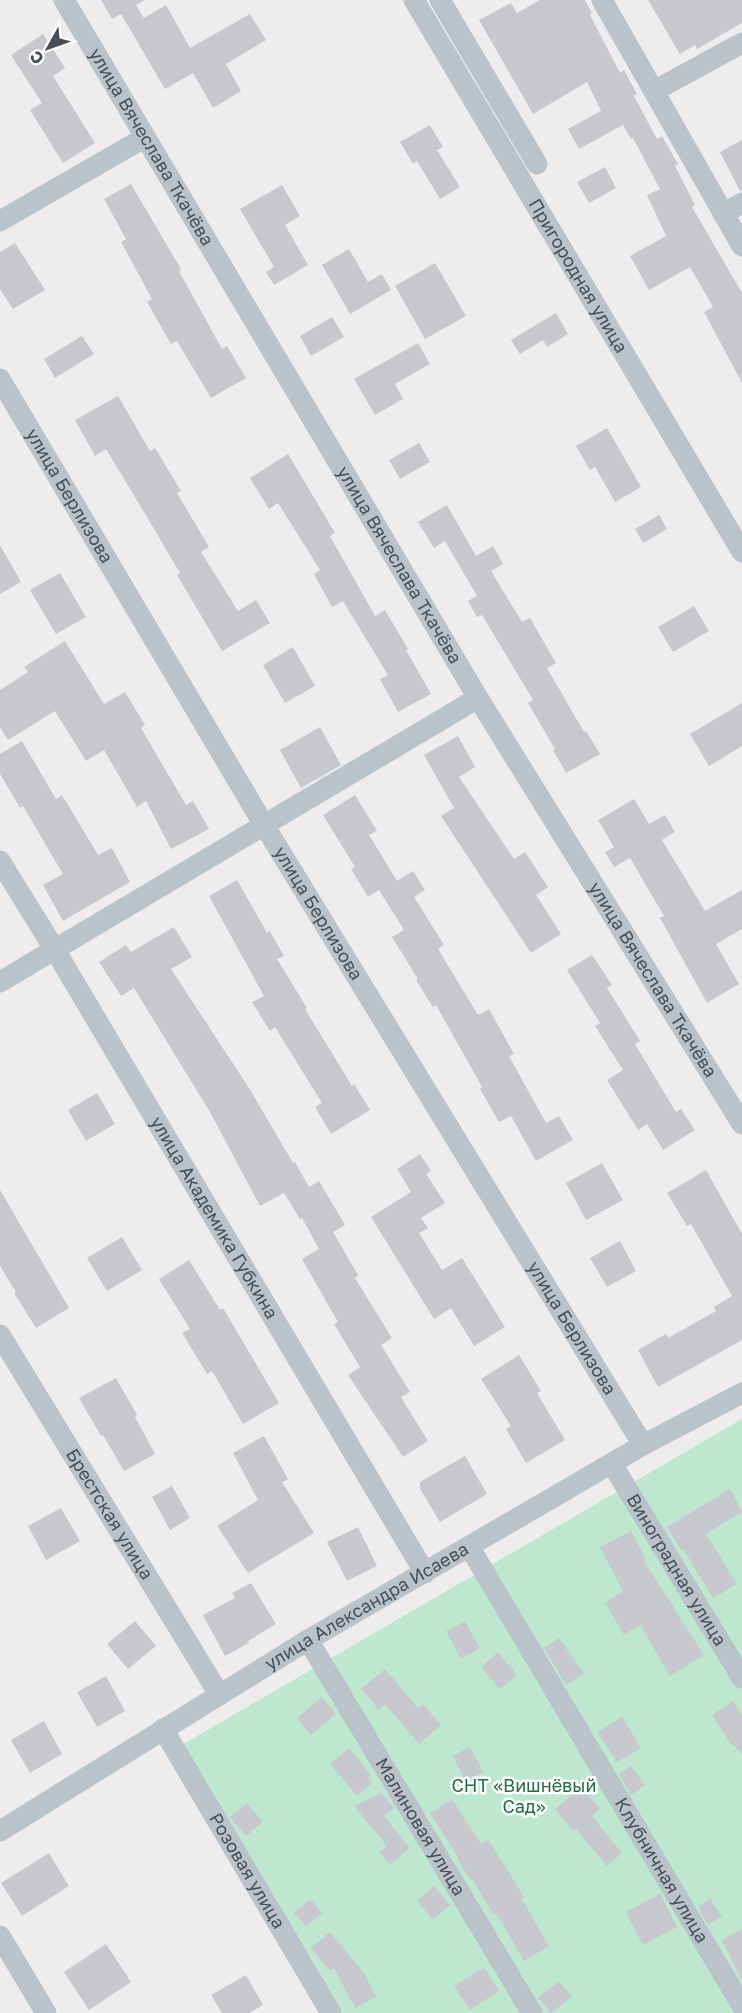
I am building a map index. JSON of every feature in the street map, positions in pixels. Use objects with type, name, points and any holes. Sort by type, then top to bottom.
[{"type":"street","name":"улица Вячеслава Ткачёва","points":[[64,0],[478,698],[742,1124]]},
{"type":"street","name":"Пригородная улица","points":[[414,0],[742,552]]},
{"type":"street","points":[[440,0],[537,164]]},
{"type":"street","points":[[602,0],[742,246]]},
{"type":"street","points":[[654,91],[742,44]]},
{"type":"street","points":[[0,221],[144,138]]},
{"type":"street","points":[[723,214],[742,203]]},
{"type":"street","name":"улица Берлизова","points":[[0,380],[264,825],[643,1445]]},
{"type":"street","points":[[0,982],[478,698]]},
{"type":"street","name":"улица Академика Губкина","points":[[0,861],[425,1573]]},
{"type":"street","name":"Брестская улица","points":[[0,1335],[219,1694]]},
{"type":"street","name":"улица Александра Исаева","points":[[0,1831],[308,1640],[470,1548],[643,1445],[742,1393]]},
{"type":"street","name":"Виноградная улица","points":[[612,1464],[742,1678]]},
{"type":"street","name":"Клубничная улица","points":[[470,1548],[742,2006]]},
{"type":"street","name":"Малиновая улица","points":[[308,1640],[532,2013]]},
{"type":"street","name":"Розовая улица","points":[[163,1729],[331,2013]]},
{"type":"street","points":[[0,1936],[46,2013]]},
{"type":"green space","name":"СНТ «Вишнёвый Cад»","points":[[742,1419],[742,2013],[331,2013],[175,1749]]},
{"type":"building","points":[[101,0],[145,0],[136,5],[144,18],[166,5],[190,48],[250,14],[266,40],[226,64],[241,91],[213,108],[193,73],[165,89],[121,14],[112,19]]},
{"type":"building","points":[[540,0],[585,0],[592,13],[590,15],[620,73],[624,70],[637,94],[634,96],[657,139],[662,136],[678,164],[675,166],[695,205],[692,207],[742,293],[742,383],[704,312],[713,307],[690,267],[649,290],[630,256],[666,236],[647,195],[660,189],[633,138],[631,139],[623,125],[579,149],[568,129],[601,111],[587,82],[533,114],[479,20],[511,3],[517,13]]},
{"type":"building","points":[[648,0],[742,0],[742,23],[697,49],[695,45],[680,54]]},
{"type":"building","points":[[43,34],[65,68],[53,76],[95,143],[63,163],[30,110],[42,103],[11,55]]},
{"type":"building","points":[[430,125],[443,147],[437,150],[460,187],[440,199],[417,161],[413,164],[400,142]]},
{"type":"building","points":[[742,140],[742,190],[740,191],[720,152]]},
{"type":"building","points":[[605,167],[616,188],[589,203],[577,182]]},
{"type":"building","points":[[131,184],[181,269],[179,271],[222,349],[227,346],[246,378],[211,398],[177,341],[171,344],[147,302],[152,299],[121,242],[126,239],[104,199]]},
{"type":"building","points":[[282,185],[300,216],[285,225],[308,265],[274,285],[266,272],[274,267],[240,209]]},
{"type":"building","points":[[15,243],[45,290],[13,309],[0,289],[0,252]]},
{"type":"building","points":[[349,249],[368,282],[382,274],[391,290],[350,314],[322,265]]},
{"type":"building","points":[[435,263],[466,316],[425,339],[395,286]]},
{"type":"building","points":[[556,313],[568,334],[547,347],[543,340],[520,354],[511,340]]},
{"type":"building","points":[[332,317],[344,337],[311,356],[300,336]]},
{"type":"building","points":[[82,336],[94,354],[55,378],[44,359]]},
{"type":"building","points":[[418,343],[430,364],[395,384],[403,399],[375,415],[354,379]]},
{"type":"building","points":[[118,396],[150,451],[155,448],[181,491],[177,493],[209,547],[201,552],[238,611],[256,600],[270,623],[222,651],[177,575],[180,573],[106,449],[95,456],[75,420]]},
{"type":"building","points":[[607,428],[641,487],[615,502],[595,467],[590,470],[576,446]]},
{"type":"building","points":[[419,443],[430,462],[400,479],[389,460]]},
{"type":"building","points":[[288,454],[335,533],[330,536],[375,616],[385,610],[431,694],[398,712],[380,679],[388,675],[343,601],[332,607],[314,574],[320,570],[278,503],[269,509],[250,478]]},
{"type":"building","points":[[447,505],[476,556],[493,546],[503,564],[491,571],[522,622],[530,618],[556,663],[547,668],[584,732],[586,731],[600,754],[566,773],[528,703],[533,700],[482,615],[477,617],[468,601],[477,596],[445,541],[434,548],[418,522]]},
{"type":"building","points":[[659,515],[667,529],[643,543],[635,529]]},
{"type":"building","points":[[0,545],[21,582],[0,594]]},
{"type":"building","points":[[60,573],[86,617],[56,634],[30,590]]},
{"type":"building","points":[[694,606],[709,631],[673,652],[658,627]]},
{"type":"building","points":[[65,641],[104,704],[125,692],[145,725],[141,728],[186,805],[193,801],[209,829],[171,849],[146,801],[137,807],[104,750],[86,761],[55,711],[8,740],[0,727],[0,690],[28,672],[24,667]]},
{"type":"building","points":[[293,647],[315,686],[285,703],[263,665]]},
{"type":"building","points":[[742,703],[742,746],[709,766],[690,734]]},
{"type":"building","points":[[320,727],[341,765],[301,788],[280,750]]},
{"type":"building","points":[[458,736],[475,767],[459,777],[514,859],[525,852],[548,887],[536,895],[561,934],[531,953],[441,816],[454,808],[424,755]]},
{"type":"building","points":[[22,741],[56,799],[62,795],[98,855],[112,848],[130,882],[63,921],[43,885],[63,874],[23,806],[20,808],[0,774],[0,754]]},
{"type":"building","points":[[355,795],[377,831],[369,835],[397,881],[413,871],[425,890],[414,897],[444,945],[438,949],[478,1015],[489,1009],[514,1054],[509,1056],[546,1123],[559,1116],[573,1140],[536,1161],[511,1116],[499,1122],[436,1005],[433,1007],[392,937],[404,930],[379,890],[368,897],[351,869],[355,867],[323,815]]},
{"type":"building","points":[[634,799],[649,824],[665,815],[675,832],[662,840],[705,911],[742,890],[742,929],[716,944],[739,984],[707,1003],[660,918],[664,916],[630,858],[614,867],[605,852],[614,847],[598,820]]},
{"type":"building","points":[[237,880],[267,933],[270,931],[284,956],[277,959],[307,1008],[305,1009],[352,1086],[354,1084],[370,1110],[331,1134],[315,1107],[322,1103],[275,1027],[270,1031],[252,1002],[264,996],[209,896]]},
{"type":"building","points":[[174,927],[192,957],[171,969],[249,1088],[309,1187],[319,1181],[345,1225],[333,1232],[358,1275],[355,1278],[392,1338],[381,1345],[410,1392],[401,1397],[428,1441],[403,1457],[348,1375],[360,1367],[334,1324],[338,1322],[302,1259],[319,1249],[302,1218],[300,1219],[284,1193],[260,1206],[210,1112],[134,988],[121,996],[99,962],[126,945],[131,952]]},
{"type":"building","points":[[592,955],[612,985],[607,988],[640,1041],[635,1044],[676,1112],[681,1109],[695,1130],[663,1150],[647,1124],[638,1130],[607,1080],[623,1070],[595,1026],[600,1023],[567,970]]},
{"type":"building","points":[[97,1093],[115,1124],[86,1141],[68,1110]]},
{"type":"building","points":[[420,1154],[431,1171],[426,1174],[445,1203],[421,1218],[428,1228],[419,1233],[442,1270],[462,1258],[505,1327],[474,1346],[451,1308],[434,1319],[371,1217],[411,1192],[397,1169]]},
{"type":"building","points":[[602,1163],[623,1200],[586,1220],[566,1183]]},
{"type":"building","points":[[706,1170],[742,1234],[742,1340],[658,1387],[638,1350],[666,1334],[668,1338],[716,1311],[714,1307],[732,1296],[691,1224],[687,1226],[667,1193]]},
{"type":"building","points":[[0,1190],[69,1308],[36,1328],[0,1266]]},
{"type":"building","points":[[122,1237],[142,1270],[107,1291],[87,1258]]},
{"type":"building","points":[[620,1241],[636,1271],[607,1287],[590,1258]]},
{"type":"building","points":[[189,1260],[220,1310],[223,1308],[279,1403],[243,1424],[212,1371],[207,1374],[182,1333],[190,1329],[159,1279]]},
{"type":"building","points":[[519,1355],[541,1391],[537,1393],[565,1440],[526,1463],[506,1429],[511,1426],[481,1379]]},
{"type":"building","points":[[116,1378],[155,1454],[124,1471],[79,1398]]},
{"type":"building","points":[[264,1436],[288,1479],[282,1482],[314,1533],[248,1573],[217,1526],[258,1500],[233,1453]]},
{"type":"building","points":[[465,1456],[487,1494],[440,1522],[420,1489],[420,1482]]},
{"type":"building","points":[[172,1486],[190,1518],[170,1530],[152,1497]]},
{"type":"building","points":[[730,1489],[742,1512],[706,1534],[737,1584],[713,1598],[667,1527]]},
{"type":"building","points":[[61,1508],[80,1541],[46,1560],[28,1526]]},
{"type":"building","points":[[358,1527],[377,1566],[347,1581],[327,1542]]},
{"type":"building","points":[[631,1531],[646,1560],[644,1561],[704,1655],[670,1676],[640,1625],[624,1635],[605,1603],[623,1591],[600,1547]]},
{"type":"building","points":[[251,1583],[276,1624],[225,1656],[203,1615],[235,1598],[232,1593]]},
{"type":"building","points":[[135,1621],[156,1646],[128,1669],[107,1644]]},
{"type":"building","points":[[465,1621],[480,1648],[461,1659],[446,1631]]},
{"type":"building","points":[[559,1638],[584,1673],[566,1685],[544,1648]]},
{"type":"building","points":[[498,1652],[517,1675],[500,1689],[481,1667]]},
{"type":"building","points":[[385,1669],[418,1708],[423,1704],[441,1725],[419,1744],[385,1704],[379,1710],[361,1689]]},
{"type":"building","points":[[106,1676],[125,1711],[97,1727],[77,1692]]},
{"type":"building","points":[[322,1697],[336,1714],[311,1735],[297,1718]]},
{"type":"building","points":[[733,1701],[742,1715],[742,1754],[729,1741],[712,1715]]},
{"type":"building","points":[[622,1717],[641,1748],[617,1762],[597,1732]]},
{"type":"building","points":[[44,1721],[62,1754],[30,1773],[11,1740]]},
{"type":"building","points":[[470,1747],[483,1772],[466,1782],[453,1756]]},
{"type":"building","points":[[349,1748],[371,1775],[368,1778],[372,1783],[357,1796],[330,1764]]},
{"type":"building","points":[[631,1766],[645,1785],[631,1795],[619,1774]]},
{"type":"building","points":[[582,1787],[600,1809],[592,1816],[622,1853],[607,1866],[576,1829],[573,1831],[555,1809]]},
{"type":"building","points":[[381,1793],[394,1808],[384,1816],[410,1848],[390,1865],[379,1852],[387,1846],[354,1806]]},
{"type":"building","points":[[452,1799],[481,1844],[488,1839],[524,1897],[521,1898],[549,1946],[524,1961],[496,1913],[494,1915],[472,1879],[470,1880],[430,1813]]},
{"type":"building","points":[[247,1803],[263,1822],[246,1836],[230,1817]]},
{"type":"building","points":[[49,1853],[69,1886],[22,1916],[1,1883]]},
{"type":"building","points":[[434,1886],[450,1905],[433,1920],[417,1901]]},
{"type":"building","points":[[660,1894],[677,1927],[643,1945],[626,1912]]},
{"type":"building","points":[[310,1899],[322,1913],[306,1926],[294,1913]]},
{"type":"building","points":[[710,1899],[722,1916],[708,1925],[698,1907]]},
{"type":"building","points":[[742,1929],[742,1981],[722,1940]]},
{"type":"building","points":[[330,1932],[364,1973],[376,1997],[355,2008],[334,1968],[330,1971],[311,1948]]},
{"type":"building","points":[[106,1944],[131,1982],[89,2010],[64,1972]]},
{"type":"building","points":[[484,1967],[499,1991],[470,2010],[454,1986]]},
{"type":"building","points":[[246,1975],[263,2005],[249,2013],[222,2013],[211,1995]]},
{"type":"building","points":[[559,1981],[572,1997],[551,2013],[538,1998]]}]
